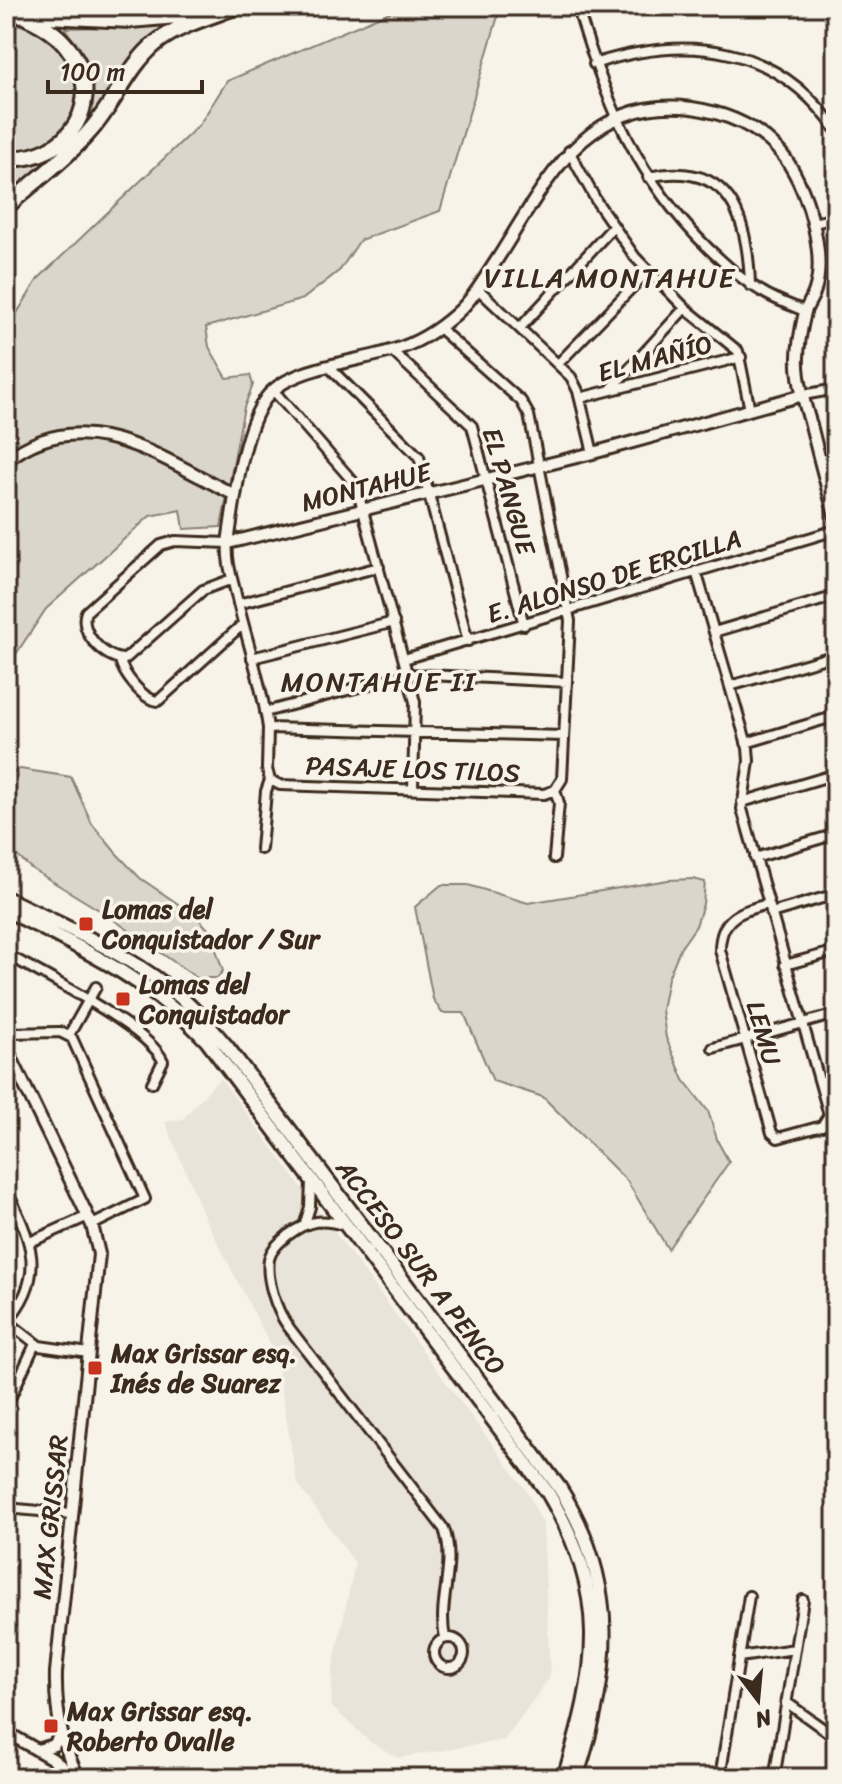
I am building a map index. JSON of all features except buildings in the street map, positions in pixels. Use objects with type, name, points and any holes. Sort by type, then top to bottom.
[{"type":"highway","points":[[13,15],[141,19],[186,16],[237,6]]},
{"type":"highway","points":[[6,207],[88,134],[139,62],[158,42],[184,27],[237,6]]},
{"type":"highway","points":[[6,158],[39,155],[61,143],[77,123],[85,99],[82,75],[69,48],[46,28],[13,15]]},
{"type":"main road","name":"ACCESO SUR A PENCO","points":[[6,898],[145,970],[179,996],[205,1022],[228,1048],[559,1487],[579,1521],[590,1549],[605,1621],[605,1655],[597,1706],[576,1778]]},
{"type":"main road","name":"ACCESO SUR A PENCO","points":[[6,910],[119,969],[181,1014],[218,1055],[539,1479],[580,1557],[591,1610],[593,1654],[585,1704],[564,1778]]},
{"type":"street","points":[[577,6],[594,64],[616,118],[648,177],[699,240],[750,285],[805,311]]},
{"type":"street","points":[[594,64],[634,52],[667,47],[722,51],[760,65],[783,78],[814,103],[836,130]]},
{"type":"street","points":[[261,849],[266,791],[270,780],[267,769],[268,728],[227,556],[235,495],[252,425],[263,401],[292,377],[392,351],[439,328],[478,289],[555,169],[569,151],[591,132],[616,118],[651,108],[679,107],[716,112],[747,125],[766,138],[786,159],[804,190],[813,223],[816,289],[805,311],[797,362],[836,519]]},
{"type":"street","points":[[569,151],[613,227],[647,272],[685,308],[735,348],[741,357],[750,410]]},
{"type":"street","points":[[648,177],[670,173],[691,175],[713,184],[725,194],[735,206],[744,228],[750,285]]},
{"type":"street","points":[[813,223],[836,218]]},
{"type":"street","points":[[520,328],[613,227]]},
{"type":"street","points":[[558,364],[647,272]]},
{"type":"street","points":[[478,289],[571,377],[580,398],[593,453]]},
{"type":"street","points":[[609,391],[685,308]]},
{"type":"street","points":[[439,328],[524,404],[529,415],[571,630],[562,779],[555,790],[559,803],[554,858]]},
{"type":"street","name":"EL PANGUE","points":[[392,351],[469,422],[476,435],[524,625]]},
{"type":"street","name":"EL MAÑÍO","points":[[580,398],[741,357]]},
{"type":"street","points":[[329,367],[416,452],[468,641]]},
{"type":"street","points":[[803,395],[836,389]]},
{"type":"street","points":[[273,390],[353,480],[364,510],[415,702],[413,789]]},
{"type":"street","name":"MONTAHUE","points":[[228,543],[593,453],[803,395]]},
{"type":"street","points":[[6,461],[44,439],[63,434],[94,433],[138,447],[235,495]]},
{"type":"street","name":"E. ALONSO DE ERCILLA","points":[[404,659],[836,530]]},
{"type":"street","points":[[228,543],[175,541],[161,545],[86,612],[83,623],[86,632],[110,656],[120,660],[132,654],[203,590],[232,579]]},
{"type":"street","points":[[238,604],[379,567]]},
{"type":"street","points":[[696,571],[749,757],[742,802],[755,858],[820,1082],[836,1078]]},
{"type":"street","points":[[714,632],[836,596]]},
{"type":"street","points":[[252,658],[394,622]]},
{"type":"street","points":[[120,660],[122,669],[147,697],[158,701],[243,624]]},
{"type":"street","points":[[730,686],[836,655]]},
{"type":"street","points":[[265,712],[408,674],[567,682]]},
{"type":"street","points":[[746,743],[836,716]]},
{"type":"street","points":[[268,728],[564,736]]},
{"type":"street","points":[[742,802],[836,774]]},
{"type":"street","name":"PASAJE LOS TILOS","points":[[270,780],[280,785],[544,794],[555,790]]},
{"type":"street","points":[[755,858],[836,834]]},
{"type":"street","name":"LEMU","points":[[820,1082],[829,1115],[822,1126],[774,1137],[720,944],[723,932],[736,914],[836,894]]},
{"type":"street","points":[[785,965],[836,951]]},
{"type":"street","points":[[6,954],[89,1000],[133,1031],[161,1056],[162,1065],[152,1083]]},
{"type":"street","points":[[69,1035],[96,987]]},
{"type":"street","points":[[713,1048],[836,1014]]},
{"type":"street","points":[[6,1033],[60,1032],[69,1035],[145,1199],[30,1242]]},
{"type":"street","name":"MAX GRISSAR","points":[[6,1047],[90,1221],[99,1254],[56,1672],[61,1733],[77,1778]]},
{"type":"street","points":[[305,1223],[311,1197],[311,1177]]},
{"type":"street","points":[[6,1189],[30,1242],[32,1266],[22,1300],[7,1321],[35,1344],[89,1353]]},
{"type":"street","points":[[348,1226],[327,1222],[305,1223],[280,1242],[270,1256],[270,1273],[278,1308],[287,1325],[444,1529],[449,1551],[442,1615],[445,1638]]},
{"type":"street","points":[[6,1407],[35,1344]]},
{"type":"street","points":[[6,1508],[73,1514]]},
{"type":"street","points":[[720,1778],[749,1596]]},
{"type":"street","points":[[782,1778],[775,1773],[803,1600]]},
{"type":"street","points":[[739,1657],[795,1649]]},
{"type":"street","points":[[786,1702],[836,1738]]},
{"type":"street","points":[[6,1732],[77,1778]]},
{"type":"street","points":[[38,1750],[54,1745],[61,1733]]},
{"type":"shaded area","points":[[404,6],[501,6],[440,211],[360,240],[340,270],[303,299],[206,327],[209,347],[227,378],[250,375],[253,385],[244,407],[221,527],[184,529],[181,510],[150,516],[46,609],[6,669],[6,331],[38,279],[199,125],[227,81]]},
{"type":"shaded area","points":[[6,23],[37,31],[60,48],[73,69],[77,93],[73,116],[59,136],[37,148],[6,150]]},
{"type":"shaded area","points":[[166,25],[80,133],[91,101],[92,80],[86,59],[65,28]]},
{"type":"shaded area","points":[[52,159],[6,199],[6,165],[29,165]]},
{"type":"shaded area","points":[[20,769],[71,777],[92,824],[117,854],[140,878],[196,916],[210,931],[223,971],[217,978],[197,978],[104,913],[32,869],[7,847],[6,776]]},
{"type":"shaded area","points":[[668,880],[705,882],[703,904],[696,926],[680,949],[668,978],[662,1010],[666,1038],[684,1080],[708,1111],[718,1142],[729,1162],[668,1249],[627,1181],[543,1097],[493,1081],[464,1013],[442,1013],[433,999],[415,907],[441,885],[468,885],[528,903]]},
{"type":"shaded area","points":[[221,1079],[526,1490],[543,1524],[550,1677],[504,1740],[398,1758],[370,1742],[331,1706],[332,1672],[355,1563],[297,1483],[276,1356],[206,1220],[165,1122],[183,1119]]},
{"type":"place","name":"Lomas del Conquistador / Sur","points":[[86,924]]},
{"type":"place","name":"Lomas del Conquistador","points":[[123,999]]},
{"type":"place","name":"Max Grissar esq. Inés de Suarez","points":[[95,1368]]},
{"type":"place","name":"Max Grissar esq. Roberto Ovalle","points":[[51,1726]]},
{"type":"district","name":"VILLA MONTAHUE","points":[[610,277]]},
{"type":"district","name":"MONTAHUE II","points":[[379,681]]}]
